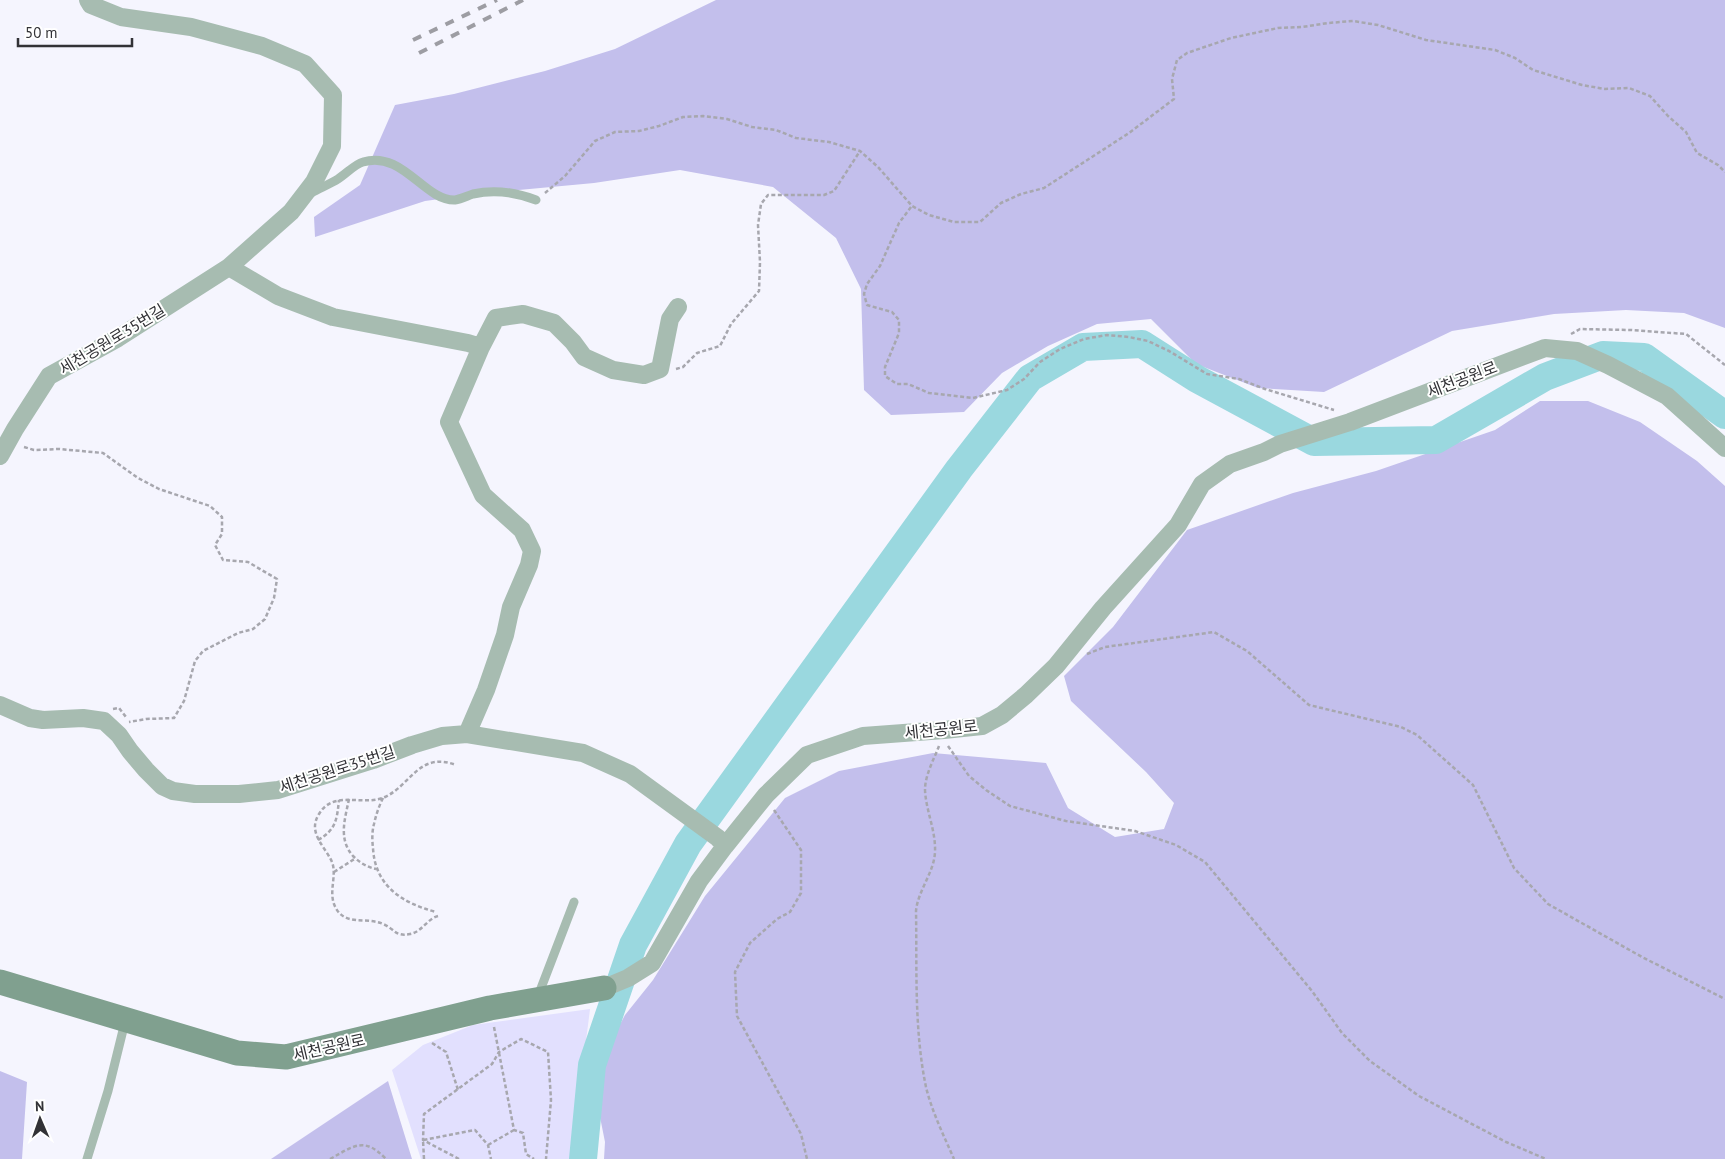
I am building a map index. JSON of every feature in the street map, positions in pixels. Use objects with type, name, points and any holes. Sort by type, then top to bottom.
[{"type":"street","name":"세천공원로35번길","points":[[4,448],[49,376],[118,338],[229,268],[291,212],[314,182],[332,146],[334,95],[305,64],[262,46],[200,30],[121,17],[91,5],[88,0]]},
{"type":"street","points":[[229,268],[278,296],[333,317],[481,347]]},
{"type":"street","points":[[467,734],[486,690],[505,635],[511,607],[529,566],[532,551],[522,530],[483,494],[448,422],[481,347],[496,318],[523,314],[554,323],[573,342],[584,357],[612,370],[644,375],[660,369],[670,318],[678,307]]},
{"type":"street","name":"세천공원로","points":[[0,982],[237,1053],[286,1057],[490,1008],[604,988],[628,978],[652,963],[722,842],[807,755],[864,736],[982,726],[1002,715],[1056,666],[1103,608],[1178,524],[1202,484],[1230,464],[1280,444],[1357,419],[1545,348],[1577,351],[1667,396],[1725,448]]},
{"type":"street","points":[[0,705],[30,718],[44,720],[83,718],[98,720]]},
{"type":"street","name":"세천공원로35번길","points":[[98,720],[104,721],[119,735],[130,751],[162,786],[173,791],[195,794],[239,794],[278,790],[442,736],[467,734],[583,753],[630,774],[722,842]]},
{"type":"lane","points":[[302,197],[337,180],[363,162],[387,161],[408,173],[441,198],[455,200],[473,194],[497,191],[521,194],[536,200]]},
{"type":"lane","points":[[536,1000],[574,902]]},
{"type":"lane","points":[[87,1159],[108,1091],[126,1020]]},
{"type":"path","points":[[536,200],[565,176],[595,141],[615,132],[639,131],[683,117],[703,116],[727,119],[752,127],[776,130],[796,138],[829,142],[860,151],[878,167],[912,206],[929,215],[954,222],[980,222],[1001,203],[1021,194],[1044,188],[1129,133],[1174,99],[1172,78],[1178,60],[1187,53],[1231,38],[1278,28],[1354,21],[1378,25],[1426,40],[1495,50],[1516,58],[1533,70],[1582,85],[1606,89],[1630,88],[1650,96],[1686,132],[1697,153],[1718,165],[1725,172]]},
{"type":"path","points":[[660,369],[669,370],[683,367],[696,353],[720,346],[731,324],[759,291],[758,225],[760,204],[768,195],[824,195],[834,190],[860,151]]},
{"type":"path","points":[[912,206],[899,223],[880,266],[866,284],[864,294],[867,305],[892,312],[899,320],[899,333],[885,366],[885,376],[897,384],[908,384],[929,393],[973,398],[1006,390],[1024,380],[1040,362],[1060,349],[1084,339],[1107,335],[1148,341],[1169,351],[1207,374],[1238,379],[1357,419]]},
{"type":"path","points":[[1571,334],[1580,329],[1686,334],[1725,365]]},
{"type":"path","points":[[4,448],[103,453],[138,478],[159,489],[210,506],[222,517],[222,534],[215,546],[223,560],[248,562],[277,579],[274,598],[265,619],[253,629],[238,633],[203,651],[195,661],[184,700],[174,718],[146,719],[130,722],[119,708],[108,709],[98,720]]},
{"type":"path","points":[[1056,666],[1105,647],[1214,632],[1247,651],[1309,705],[1400,727],[1417,735],[1473,785],[1514,868],[1548,904],[1642,957],[1725,1000]]},
{"type":"path","points":[[944,730],[925,788],[926,802],[935,841],[935,854],[932,866],[919,895],[916,911],[918,1009],[920,1046],[926,1086],[930,1102],[954,1159]]},
{"type":"path","points":[[944,730],[949,747],[969,776],[1010,806],[1066,821],[1136,831],[1176,845],[1205,862],[1312,991],[1342,1033],[1370,1061],[1419,1096],[1506,1142],[1546,1159]]},
{"type":"path","points":[[438,916],[432,918],[413,934],[404,935],[394,933],[383,924],[355,921],[338,912],[334,903],[334,872],[332,863],[318,840],[315,824],[318,815],[324,808],[339,800],[364,801],[383,798],[395,791],[418,769],[426,765],[449,762],[456,765]]},
{"type":"path","points":[[766,795],[800,850],[801,893],[790,912],[777,919],[750,943],[735,972],[737,1016],[801,1134],[807,1159]]},
{"type":"path","points":[[383,798],[373,826],[373,854],[376,869],[389,888],[398,896],[436,912]]},
{"type":"path","points":[[349,799],[344,828],[344,841],[356,858],[369,868],[376,869]]},
{"type":"path","points":[[318,840],[327,835],[333,828],[337,820],[339,800]]},
{"type":"path","points":[[334,872],[356,858]]},
{"type":"path","points":[[492,1021],[514,1130]]},
{"type":"path","points":[[412,1027],[420,1037],[446,1052],[458,1090]]},
{"type":"path","points":[[424,1159],[424,1114],[492,1064],[499,1052],[521,1039],[548,1052],[551,1100],[546,1159]]},
{"type":"path","points":[[423,1140],[475,1130],[488,1145],[491,1159]]},
{"type":"path","points":[[488,1145],[514,1130],[524,1133],[526,1154],[534,1159]]},
{"type":"path","points":[[423,1140],[459,1159]]},
{"type":"path","points":[[330,1159],[358,1145],[368,1145],[376,1148],[386,1159]]},
{"type":"shaded area","points":[[716,0],[1725,0],[1725,328],[1684,313],[1626,310],[1554,314],[1452,331],[1324,392],[1258,388],[1196,364],[1151,319],[1097,324],[1048,346],[1002,373],[964,412],[891,415],[864,390],[861,289],[836,238],[773,187],[680,170],[594,183],[425,201],[315,237],[314,217],[360,185],[395,105],[454,94],[545,71],[615,49]]},
{"type":"shaded area","points":[[1540,401],[1588,401],[1640,422],[1697,461],[1725,486],[1725,1159],[604,1159],[605,1142],[598,1107],[608,1047],[625,1015],[653,980],[705,896],[785,798],[839,771],[933,753],[1046,763],[1068,808],[1115,837],[1164,829],[1174,803],[1146,772],[1071,701],[1064,676],[1113,627],[1187,530],[1293,493],[1376,471],[1495,430]]},
{"type":"shaded area","points":[[590,1009],[571,1159],[421,1159],[392,1070],[423,1045],[473,1025]]},
{"type":"shaded area","points":[[0,1071],[27,1082],[22,1159],[0,1159]]},
{"type":"shaded area","points":[[388,1081],[412,1159],[271,1159]]},
{"type":"waterway","points":[[583,1159],[592,1065],[633,945],[688,844],[959,469],[1030,378],[1083,347],[1142,344],[1197,379],[1314,442],[1436,440],[1545,377],[1603,355],[1644,357],[1725,415]]},
{"type":"railway","points":[[413,40],[497,0]]},
{"type":"railway","points":[[419,53],[523,0]]}]
